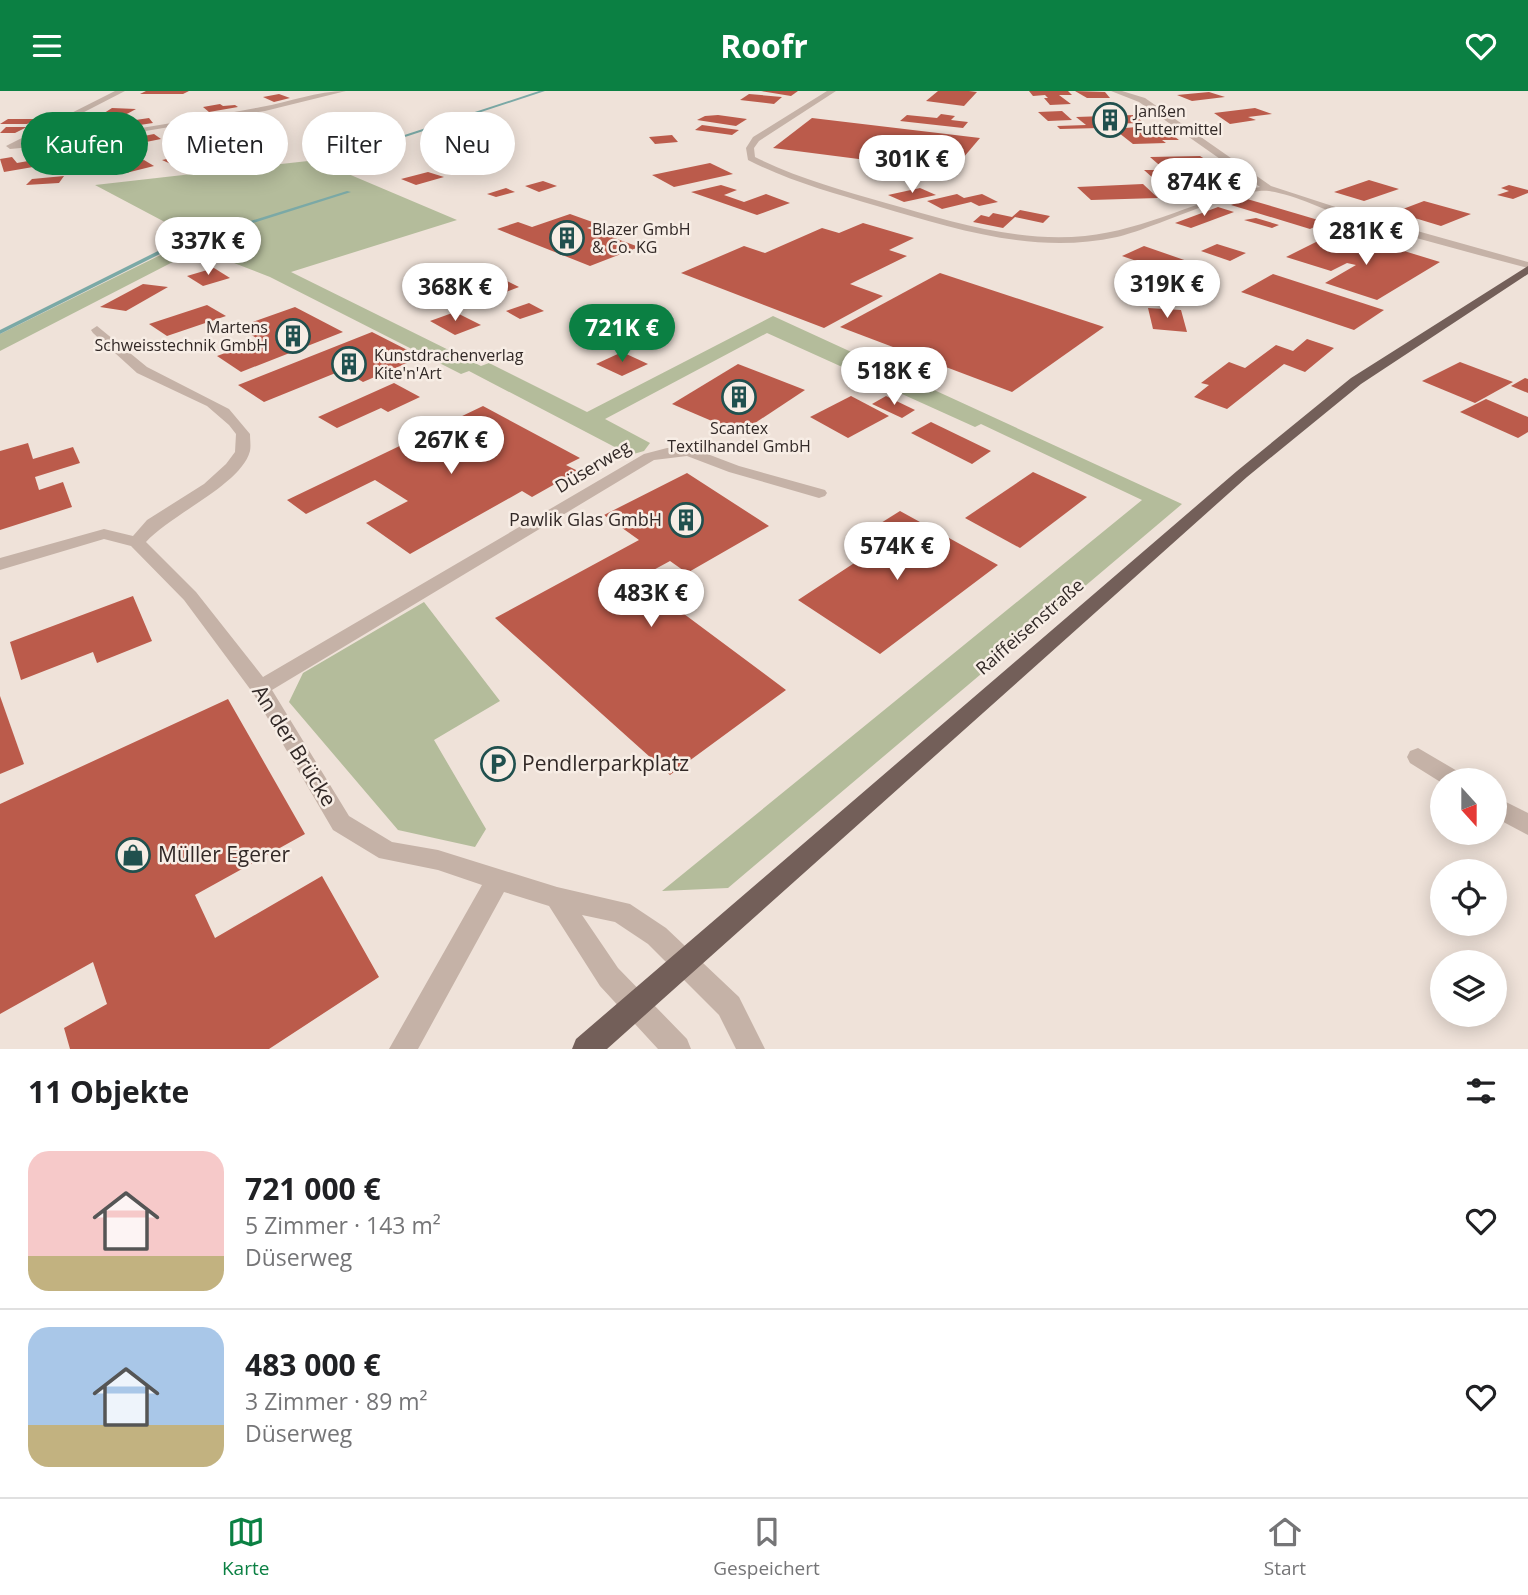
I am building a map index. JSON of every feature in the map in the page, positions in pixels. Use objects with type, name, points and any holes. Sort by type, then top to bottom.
[{"type":"main road","name":"Raiffeisenstraße","points":[[586,1049],[1242,474],[1356,381],[1528,267]]},
{"type":"street","points":[[0,149],[121,91]]},
{"type":"street","points":[[10,146],[44,145],[124,133],[265,109],[342,91]]},
{"type":"street","points":[[832,91],[756,139],[750,148],[751,158],[795,179],[975,231],[1020,239],[1089,239],[1116,234],[1230,194],[1268,188]]},
{"type":"street","points":[[1115,91],[1142,100],[1268,188],[1356,217],[1528,267]]},
{"type":"street","points":[[0,564],[34,552],[104,534],[137,542],[153,524],[209,487],[232,467],[242,452],[243,434],[229,416],[175,385],[143,371],[97,330]]},
{"type":"street","name":"Düserweg","points":[[260,688],[649,457],[667,451],[690,451],[734,469],[820,493]]},
{"type":"street","name":"An der Brücke","points":[[137,542],[190,596],[260,688],[341,823],[387,851],[438,860],[557,898],[621,912],[657,936],[729,1006],[751,1049]]},
{"type":"street","points":[[1418,757],[1435,768]]},
{"type":"street","points":[[1507,812],[1528,825]]},
{"type":"street","points":[[403,1049],[498,879]]},
{"type":"street","points":[[557,898],[608,977],[677,1049]]},
{"type":"green space","points":[[302,162],[302,175],[351,175],[457,220],[291,272],[481,366],[489,363],[587,412],[773,316],[1182,504],[728,888],[662,891],[1142,500],[981,424],[975,427],[767,333],[605,419],[650,443],[644,451],[630,455],[469,371],[461,374],[270,277],[198,249],[0,351],[0,334],[195,238],[95,185],[184,175],[288,175],[288,163]]},
{"type":"green space","points":[[424,602],[500,701],[434,740],[486,829],[475,847],[398,830],[289,702],[303,673]]},
{"type":"building","points":[[146,91],[189,91],[183,94],[140,94]]},
{"type":"building","points":[[761,91],[798,91],[791,96]]},
{"type":"building","points":[[938,91],[977,92],[964,106],[926,101]]},
{"type":"building","points":[[1029,91],[1068,91],[1072,95],[1059,95],[1071,104],[1050,105],[1044,98],[1048,98],[1045,95],[1033,96]]},
{"type":"building","points":[[1075,91],[1105,92],[1110,98],[1087,98]]},
{"type":"building","points":[[1209,92],[1225,97],[1192,101],[1177,95]]},
{"type":"building","points":[[279,94],[290,98],[274,102],[263,97]]},
{"type":"building","points":[[749,94],[782,97],[774,104],[740,100]]},
{"type":"building","points":[[220,104],[238,107],[209,112],[203,107]]},
{"type":"building","points":[[112,108],[136,109],[130,112],[106,112]]},
{"type":"building","points":[[1255,108],[1272,114],[1248,117],[1256,120],[1230,124],[1214,113]]},
{"type":"building","points":[[1062,111],[1072,120],[1048,121],[1038,112]]},
{"type":"building","points":[[941,114],[955,116],[951,120],[968,122],[963,128],[900,121],[907,115],[937,118]]},
{"type":"building","points":[[718,115],[747,119],[736,126],[697,120]]},
{"type":"building","name":"Janßen Futtermittel","points":[[1134,115],[1144,123],[1095,124],[1100,128],[1060,129],[1057,126],[1086,125],[1076,117]]},
{"type":"building","points":[[812,118],[980,138],[952,171],[773,148]]},
{"type":"building","points":[[8,119],[21,119],[21,124],[0,124]]},
{"type":"building","points":[[702,125],[739,130],[732,135],[695,130]]},
{"type":"building","points":[[1159,125],[1179,140],[1133,144],[1114,129]]},
{"type":"building","points":[[6,127],[21,127],[21,130],[15,133],[0,133]]},
{"type":"building","points":[[154,134],[161,139],[148,142],[148,135]]},
{"type":"building","points":[[672,135],[678,142],[655,144],[649,137]]},
{"type":"building","points":[[1200,156],[1240,181],[1224,182],[1229,186],[1163,187],[1144,170],[1165,170],[1150,157]]},
{"type":"building","points":[[12,157],[17,163],[21,162],[21,169],[4,172],[0,159]]},
{"type":"building","points":[[710,163],[733,174],[674,187],[652,175]]},
{"type":"building","points":[[420,174],[444,177],[416,185],[401,179]]},
{"type":"building","points":[[64,176],[59,183],[26,185],[32,179]]},
{"type":"building","points":[[1369,180],[1399,189],[1364,201],[1334,192]]},
{"type":"building","points":[[543,181],[557,186],[539,192],[525,186]]},
{"type":"building","points":[[1143,184],[1158,198],[1091,200],[1077,187]]},
{"type":"building","points":[[721,185],[737,190],[724,195],[744,202],[766,194],[790,203],[757,215],[691,192]]},
{"type":"building","points":[[1509,185],[1528,190],[1528,193],[1513,199],[1497,195],[1509,191],[1501,188]]},
{"type":"building","points":[[506,188],[515,192],[496,197],[487,194]]},
{"type":"building","points":[[920,188],[936,195],[904,202],[888,195]]},
{"type":"building","points":[[957,194],[964,198],[982,194],[998,202],[979,206],[971,202],[942,209],[927,201]]},
{"type":"building","points":[[1247,199],[1325,222],[1310,229],[1231,205]]},
{"type":"building","points":[[1424,201],[1471,214],[1441,226],[1395,212]]},
{"type":"building","points":[[1218,207],[1234,212],[1191,228],[1175,223]]},
{"type":"building","points":[[1020,210],[1050,216],[1043,223],[1015,217],[1003,228],[973,222],[981,215],[989,217],[993,213],[1012,217]]},
{"type":"building","name":"Blazer GmbH & Co. KG","points":[[570,214],[598,224],[587,228],[639,247],[590,266],[497,229],[518,222],[532,227]]},
{"type":"building","points":[[1256,218],[1279,225],[1272,228],[1244,220]]},
{"type":"building","points":[[863,223],[914,238],[889,250],[907,256],[850,284],[883,296],[824,328],[681,273],[744,246],[765,253],[822,228],[839,233]]},
{"type":"building","points":[[1318,241],[1360,253],[1378,243],[1440,262],[1377,300],[1325,283],[1356,265],[1347,263],[1331,271],[1286,257]]},
{"type":"building","points":[[1217,244],[1246,253],[1230,261],[1201,251]]},
{"type":"building","points":[[1144,246],[1190,262],[1168,272],[1122,256]]},
{"type":"building","points":[[214,268],[230,278],[203,286],[187,276]]},
{"type":"building","points":[[1195,271],[1218,279],[1201,287],[1178,279]]},
{"type":"building","points":[[940,273],[1104,327],[1012,392],[840,327]]},
{"type":"building","points":[[1273,274],[1384,310],[1354,330],[1241,292]]},
{"type":"building","points":[[497,276],[519,287],[503,293],[481,281]]},
{"type":"building","points":[[143,284],[168,287],[126,311],[100,307]]},
{"type":"building","points":[[1175,289],[1192,291],[1193,295],[1198,296],[1199,303],[1177,301]]},
{"type":"building","points":[[529,303],[544,311],[520,319],[506,311]]},
{"type":"building","points":[[207,305],[226,316],[167,336],[149,324]]},
{"type":"building","name":"Martens Schweisstechnik GmbH","points":[[295,307],[343,332],[241,372],[217,356],[260,340],[238,327]]},
{"type":"building","points":[[1148,308],[1181,310],[1187,332],[1153,329]]},
{"type":"building","points":[[455,312],[481,325],[455,335],[430,321]]},
{"type":"building","name":"Kunstdrachenverlag Kite'n'Art","points":[[372,332],[421,357],[363,382],[343,370],[264,402],[238,385]]},
{"type":"building","points":[[1307,339],[1334,348],[1305,372],[1284,364],[1227,409],[1194,397],[1209,385],[1201,383],[1229,362],[1245,368],[1276,345],[1293,351]]},
{"type":"building","points":[[622,352],[648,364],[622,376],[596,364]]},
{"type":"building","points":[[1460,362],[1513,382],[1475,403],[1422,381]]},
{"type":"building","name":"Scantex Textilhandel GmbH","points":[[738,364],[805,390],[740,433],[672,404]]},
{"type":"building","points":[[1528,379],[1528,393],[1511,386]]},
{"type":"building","points":[[394,383],[420,397],[388,412],[381,408],[337,428],[318,417]]},
{"type":"building","points":[[851,396],[889,416],[848,438],[810,417]]},
{"type":"building","points":[[886,396],[915,410],[902,418],[872,404]]},
{"type":"building","points":[[1486,399],[1528,417],[1528,432],[1518,438],[1460,412]]},
{"type":"building","points":[[483,406],[580,458],[566,465],[578,471],[532,497],[522,491],[410,554],[366,523],[408,501],[375,480],[306,514],[287,500]]},
{"type":"building","points":[[931,422],[991,451],[972,464],[911,433]]},
{"type":"building","points":[[28,443],[33,459],[73,447],[80,463],[35,477],[39,490],[63,482],[72,507],[0,530],[0,451]]},
{"type":"building","points":[[1033,472],[1087,497],[1020,548],[965,518]]},
{"type":"building","points":[[687,473],[769,526],[687,573],[670,561],[637,579],[786,690],[670,775],[495,618],[639,540],[604,515]]},
{"type":"building","points":[[900,511],[998,565],[880,654],[798,600],[868,554],[849,543]]},
{"type":"building","points":[[133,596],[152,641],[97,663],[93,652],[21,680],[10,642]]},
{"type":"building","points":[[0,696],[24,764],[0,774]]},
{"type":"building","name":"Müller Egerer","points":[[228,699],[305,834],[195,895],[215,938],[322,876],[379,977],[269,1049],[70,1049],[64,1028],[107,1004],[93,962],[0,1014],[0,804]]},
{"type":"waterway","points":[[406,135],[543,91]]},
{"type":"waterway","points":[[0,332],[166,249],[349,192]]},
{"type":"place","name":"Janßen Futtermittel","points":[[1110,120]]},
{"type":"place","name":"Blazer GmbH & Co. KG","points":[[567,238]]},
{"type":"place","name":"Martens Schweisstechnik GmbH","points":[[293,336]]},
{"type":"place","name":"Kunstdrachenverlag Kite'n'Art","points":[[349,364]]},
{"type":"place","name":"Scantex Textilhandel GmbH","points":[[739,397]]},
{"type":"place","name":"Pawlik Glas GmbH","points":[[686,520]]},
{"type":"place","name":"Pendlerparkplatz","points":[[498,764]]},
{"type":"place","name":"Müller Egerer","points":[[133,855]]}]
